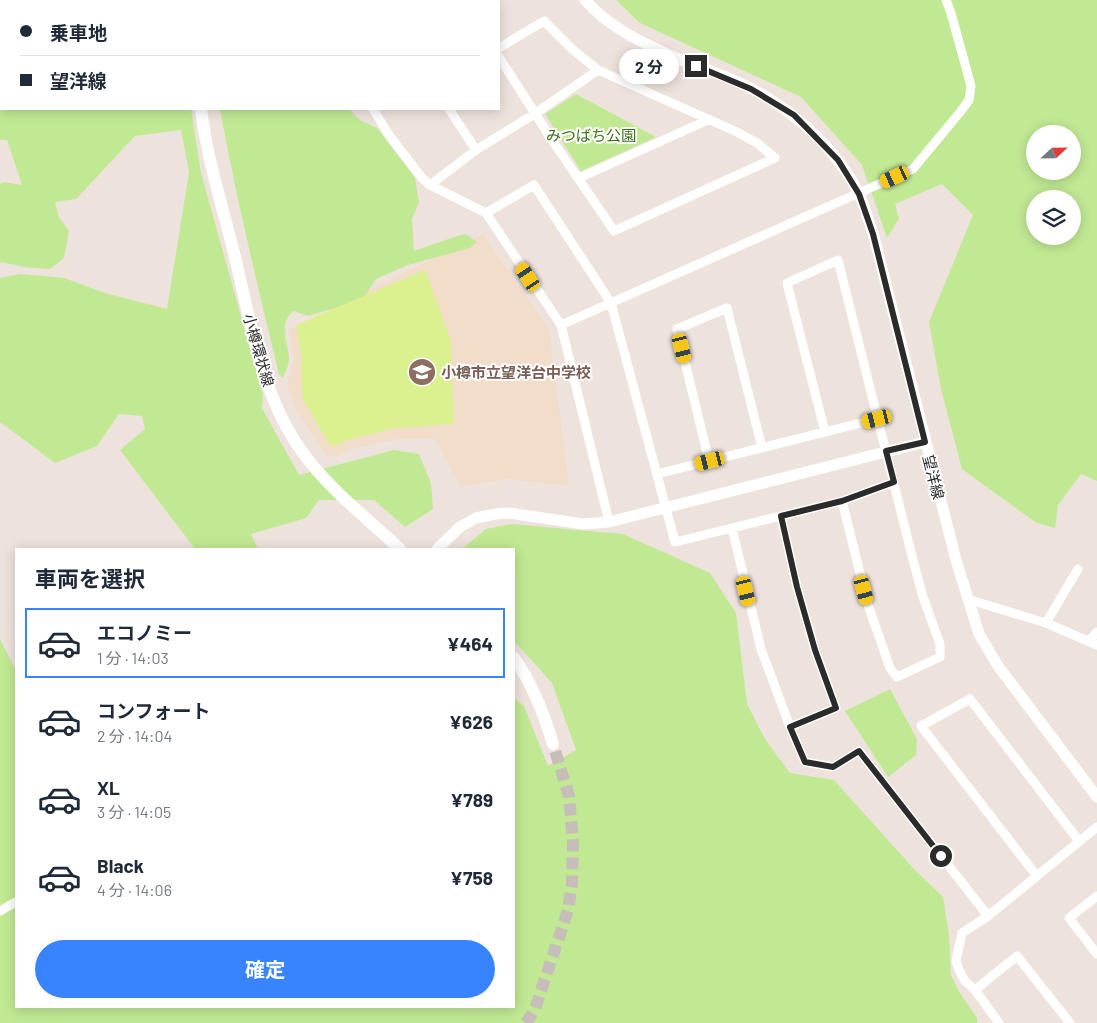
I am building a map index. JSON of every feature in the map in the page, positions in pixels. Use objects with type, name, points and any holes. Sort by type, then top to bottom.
[{"type":"main road","name":"小樽環状線","points":[[201,110],[208,152],[262,369],[277,409],[302,452],[323,478],[399,548]]},
{"type":"main road","points":[[515,659],[524,672],[545,716],[553,744]]},
{"type":"street","name":"望洋線","points":[[585,0],[594,10],[627,34],[751,89],[794,115],[838,160],[859,194],[873,234],[925,442],[967,599],[979,634],[998,666],[1097,797]]},
{"type":"street","points":[[561,325],[913,169],[969,100],[971,86],[954,21],[946,0]]},
{"type":"street","points":[[500,47],[544,21],[572,49],[598,70],[737,132],[757,143],[775,158],[614,230],[500,59]]},
{"type":"street","points":[[430,185],[476,150],[536,113],[598,70]]},
{"type":"street","points":[[374,110],[389,135],[422,178],[430,185],[486,213],[561,325],[609,522]]},
{"type":"street","points":[[450,110],[476,150]]},
{"type":"street","points":[[579,178],[708,120]]},
{"type":"street","points":[[486,213],[534,184],[611,303],[675,542],[842,501],[894,482]]},
{"type":"street","points":[[825,432],[787,283],[838,260],[923,596],[940,644],[940,657],[897,677],[890,668],[868,605],[842,501]]},
{"type":"street","points":[[710,461],[677,329],[727,308],[762,448]]},
{"type":"street","points":[[657,474],[877,419]]},
{"type":"street","points":[[438,548],[448,537],[476,518],[509,513],[583,524],[609,522],[925,442]]},
{"type":"street","points":[[781,516],[797,587],[815,650],[836,708],[790,727]]},
{"type":"street","points":[[732,528],[761,650],[805,762],[833,767],[859,751],[988,916]]},
{"type":"street","points":[[1046,623],[1078,568]]},
{"type":"street","points":[[967,599],[1046,623],[1093,643],[1097,632]]},
{"type":"street","points":[[1036,875],[921,726],[970,699],[1079,841]]},
{"type":"street","points":[[999,1023],[975,990],[965,980],[956,961],[962,932],[988,916],[1097,827]]},
{"type":"street","points":[[1097,896],[1069,918],[1097,954]]},
{"type":"street","points":[[0,910],[15,902]]},
{"type":"street","points":[[975,990],[1018,956],[1070,1023]]},
{"type":"shaded area","name":"小樽市立望洋台中学校","points":[[483,234],[549,330],[569,486],[505,479],[461,487],[435,439],[398,439],[351,449],[337,457],[326,455],[297,413],[287,386],[294,357],[288,330]]},
{"type":"green space","points":[[616,0],[1097,0],[1097,481],[1081,474],[1058,505],[1055,528],[1035,522],[962,469],[941,389],[929,322],[973,215],[942,184],[895,204],[899,219],[887,238],[862,165],[801,97],[640,23]]},
{"type":"green space","name":"みつばち公園","points":[[576,94],[656,137],[581,171],[545,114]]},
{"type":"green space","points":[[0,110],[191,110],[201,173],[263,395],[262,408],[299,475],[394,450],[419,454],[431,483],[433,509],[405,527],[374,500],[319,500],[306,518],[251,534],[258,548],[194,548],[120,450],[145,429],[142,416],[119,414],[97,446],[55,463],[0,422],[0,278],[20,274],[64,278],[105,293],[167,309],[189,172],[181,130],[135,136],[76,199],[55,202],[59,217],[69,231],[64,258],[50,269],[24,267],[1,262],[0,264],[0,184],[3,182],[22,185],[7,140],[0,140]]},
{"type":"green space","points":[[220,110],[351,110],[362,121],[377,128],[415,178],[419,202],[412,219],[414,251],[466,234],[477,242],[470,248],[408,265],[376,279],[362,300],[308,316],[293,311],[288,316],[285,328],[289,359],[283,378],[279,375],[233,176]]},
{"type":"green space","points":[[425,270],[451,341],[454,424],[395,428],[347,440],[331,447],[302,398],[301,355],[296,325]]},
{"type":"green space","points":[[511,524],[623,534],[710,573],[736,613],[747,704],[765,739],[790,773],[834,780],[913,868],[943,897],[949,935],[951,975],[960,993],[977,1018],[977,1023],[0,1023],[0,639],[15,669],[15,1008],[515,1008],[515,699],[524,706],[548,766],[576,750],[552,683],[515,642],[515,548],[463,548],[486,529]]},
{"type":"green space","points":[[890,689],[917,739],[916,755],[888,777],[845,711]]},
{"type":"tunnel","points":[[526,1023],[535,1009],[568,910],[572,884],[573,841],[569,796],[553,744]]},
{"type":"place","name":"小樽市立望洋台中学校","points":[[422,372]]},
{"type":"route","points":[[696,66],[751,89],[794,115],[838,160],[859,194],[873,234],[925,442],[886,451],[894,482],[842,501],[781,516],[797,587],[815,650],[836,708],[790,727],[805,762],[833,767],[859,751],[941,856]]}]
